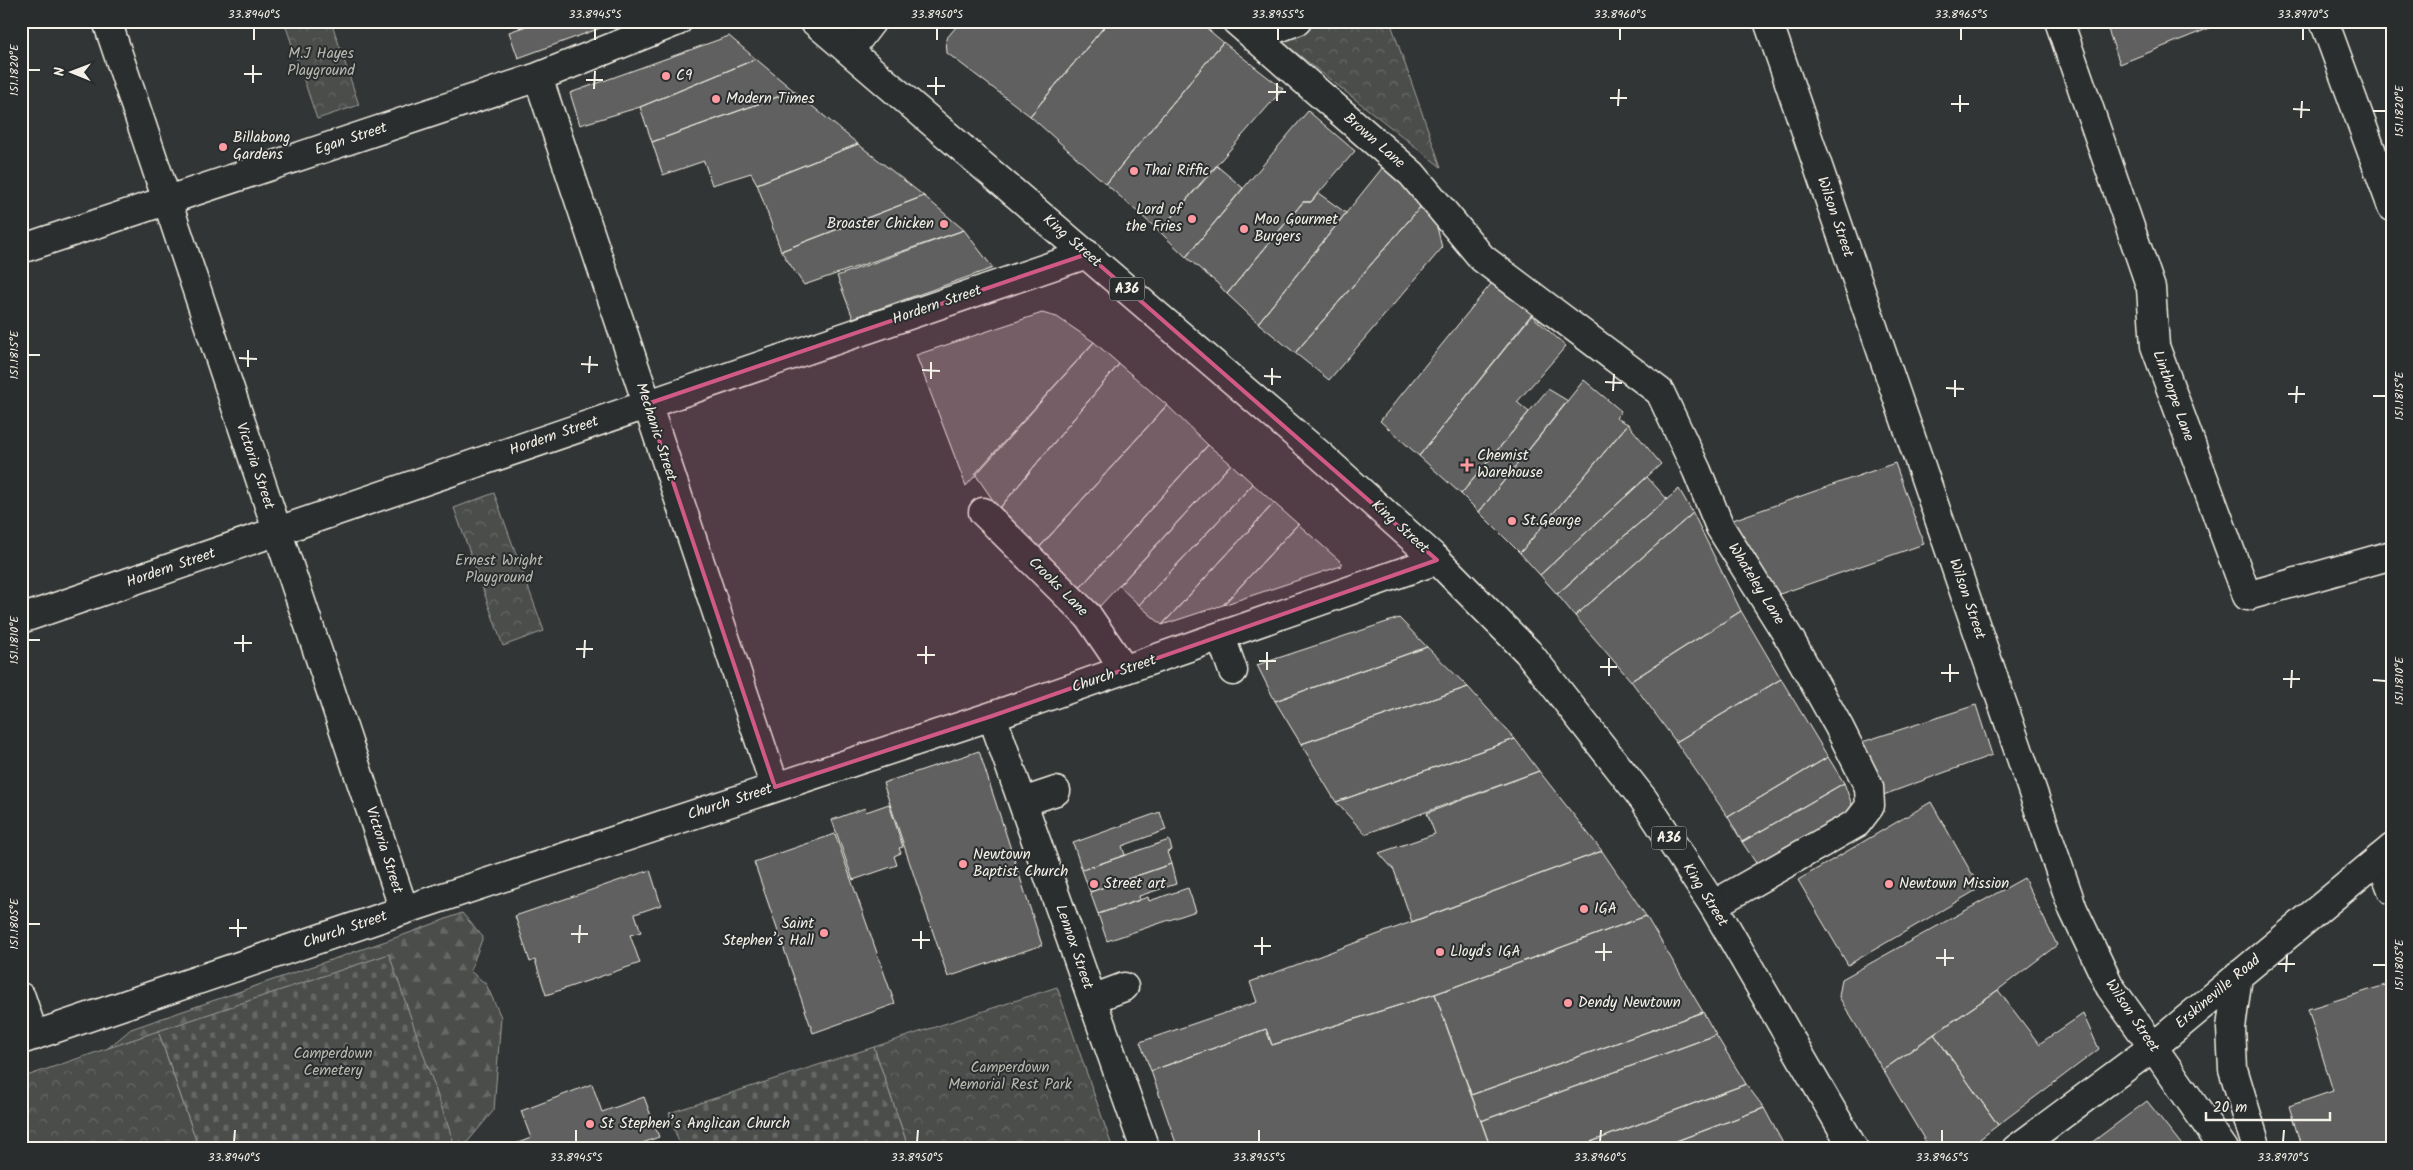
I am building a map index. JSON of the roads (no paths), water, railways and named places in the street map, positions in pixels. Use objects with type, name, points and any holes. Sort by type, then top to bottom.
[{"type":"main road","name":"Victoria Street","points":[[107,21],[404,910]]},
{"type":"main road","name":"Egan Street","points":[[21,249],[538,77],[678,21]]},
{"type":"main road","name":"King Street","points":[[814,21],[1320,455],[1437,560],[1528,652],[1644,800],[1713,905],[1854,1149]]},
{"type":"main road","points":[[850,50],[872,21]]},
{"type":"main road","name":"Brown Lane","points":[[1245,29],[1297,21]]},
{"type":"main road","name":"Wilson Street","points":[[1768,21],[2073,909],[2110,987],[2224,1149]]},
{"type":"main road","name":"Linthorpe Lane","points":[[2059,21],[2152,288],[2154,346],[2247,596],[2392,556]]},
{"type":"main road","points":[[2324,21],[2392,207]]},
{"type":"main road","name":"Brown Lane","points":[[1245,29],[1412,174],[1482,258]]},
{"type":"main road","name":"Mechanic Street","points":[[538,77],[775,787]]},
{"type":"main road","name":"Hordern Street","points":[[21,619],[1087,254]]},
{"type":"main road","name":"Whateley Lane","points":[[1482,258],[1660,392],[1698,471],[1720,527],[1791,641],[1839,727],[1869,787],[1870,806],[1857,823],[1713,905]]},
{"type":"main road","name":"Crooks Lane","points":[[983,512],[1088,616],[1124,670]]},
{"type":"main road","name":"Church Street","points":[[28,1038],[404,910],[992,716],[1437,560]]},
{"type":"main road","points":[[1221,637],[1233,671]]},
{"type":"main road","name":"Lennox Street","points":[[992,716],[1145,1149]]},
{"type":"main road","points":[[1023,802],[1056,791]]},
{"type":"main road","points":[[2386,853],[2392,890]]},
{"type":"main road","name":"Erskineville Road","points":[[2016,1149],[2152,1047],[2386,853]]},
{"type":"main road","points":[[2238,975],[2231,1028],[2233,1069],[2257,1149]]},
{"type":"main road","points":[[1092,999],[1124,987]]},
{"type":"main road","points":[[21,997],[28,1038]]},
{"type":"place","name":"C9","points":[[666,76]]},
{"type":"place","name":"Modern Times","points":[[716,99]]},
{"type":"place","name":"Billabong Gardens","points":[[223,147]]},
{"type":"place","name":"Thai Riffic","points":[[1134,171]]},
{"type":"place","name":"Lord of the Fries","points":[[1192,219]]},
{"type":"place","name":"Broaster Chicken","points":[[944,224]]},
{"type":"place","name":"Moo Gourmet Burgers","points":[[1244,229]]},
{"type":"place","name":"Chemist Warehouse","points":[[1467,465]]},
{"type":"place","name":"St.George","points":[[1512,521]]},
{"type":"place","name":"Newtown Baptist Church","points":[[963,864]]},
{"type":"place","name":"Street art","points":[[1094,884]]},
{"type":"place","name":"Newtown Mission","points":[[1889,884]]},
{"type":"place","name":"IGA","points":[[1584,909]]},
{"type":"place","name":"Saint Stephen’s Hall","points":[[824,933]]},
{"type":"place","name":"Lloyd's IGA","points":[[1440,952]]},
{"type":"place","name":"Dendy Newtown","points":[[1568,1003]]},
{"type":"place","name":"St Stephen’s Anglican Church","points":[[590,1124]]},
{"type":"park label","name":"M.J Hayes Playground","points":[[321,62]]},
{"type":"park label","name":"Ernest Wright Playground","points":[[499,570]]},
{"type":"park label","name":"Camperdown Cemetery","points":[[333,1062]]},
{"type":"park label","name":"Camperdown Memorial Rest Park","points":[[1010,1076]]}]
